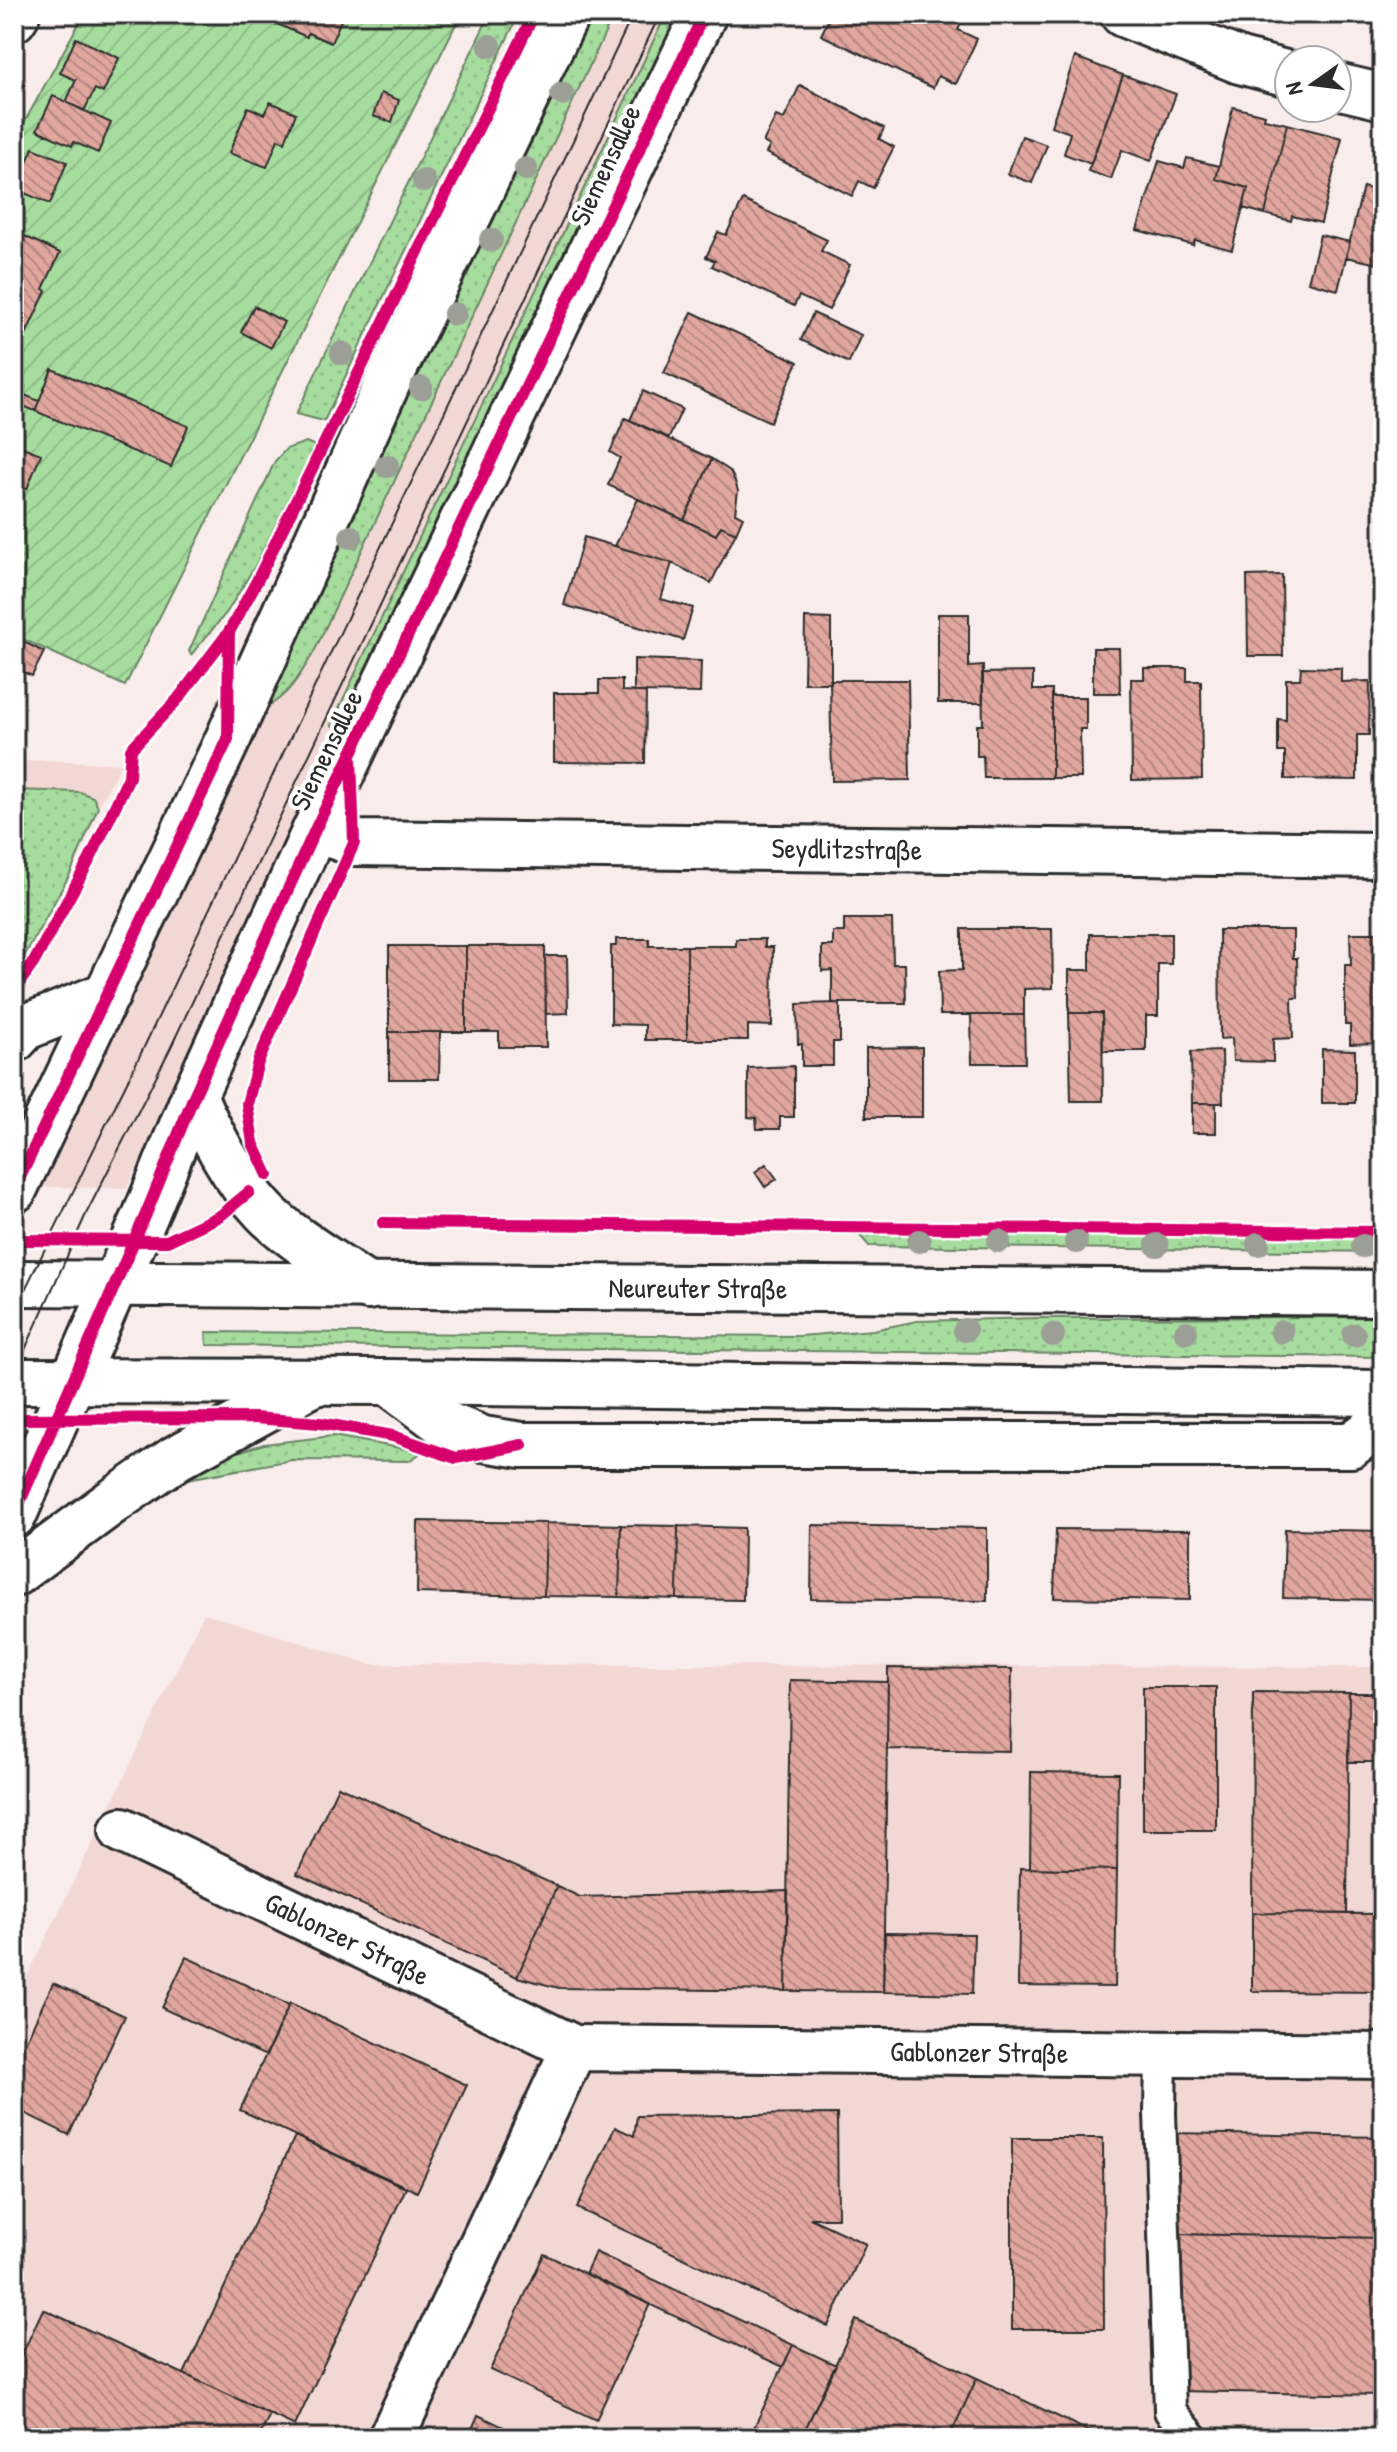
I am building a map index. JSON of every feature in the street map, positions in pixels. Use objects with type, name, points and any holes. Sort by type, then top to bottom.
[{"type":"main road","points":[[14,1190],[228,739],[388,382],[567,14]]},
{"type":"main road","name":"Siemensallee","points":[[14,1515],[194,1096],[315,830],[704,14]]},
{"type":"main road","points":[[1123,14],[1240,61],[1273,70]]},
{"type":"main road","points":[[1353,90],[1383,97]]},
{"type":"main road","name":"Seydlitzstraße","points":[[315,830],[354,843],[1383,855]]},
{"type":"main road","points":[[14,1040],[26,1027],[108,994]]},
{"type":"main road","points":[[194,1096],[230,1164],[265,1213],[368,1287]]},
{"type":"main road","name":"Neureuter Straße","points":[[14,1283],[1383,1293]]},
{"type":"main road","points":[[14,1381],[1383,1393]]},
{"type":"main road","points":[[14,1574],[176,1458],[316,1382]]},
{"type":"main road","points":[[388,1382],[443,1423],[483,1439],[522,1445],[1351,1445],[1383,1422]]},
{"type":"main road","name":"Gablonzer Straße","points":[[122,1830],[574,2048],[1383,2056]]},
{"type":"main road","points":[[391,2438],[574,2048]]},
{"type":"lane","points":[[1161,2054],[1160,2113],[1170,2411],[1193,2438]]},
{"type":"shaded area","points":[[614,14],[666,14],[331,724],[344,732],[127,1188],[38,1187],[266,708],[297,681],[315,650]]},
{"type":"shaded area","points":[[46,760],[121,764],[98,807],[93,797],[80,792],[14,790],[14,762]]},
{"type":"shaded area","points":[[204,1613],[370,1664],[1383,1667],[1383,2438],[14,2438],[14,2004]]},
{"type":"green space","points":[[84,14],[461,14],[125,686],[14,635],[14,141]]},
{"type":"green space","points":[[490,14],[519,14],[324,421],[296,414]]},
{"type":"green space","points":[[588,14],[614,14],[315,650],[288,690],[266,707],[315,588]]},
{"type":"green space","points":[[666,14],[685,14],[344,732],[331,725]]},
{"type":"green space","points":[[306,442],[315,446],[255,566],[227,612],[191,655],[189,651],[275,461],[286,449]]},
{"type":"green space","points":[[14,790],[80,792],[93,797],[98,807],[71,872],[14,975]]},
{"type":"green space","points":[[857,1232],[1383,1238],[1383,1252],[869,1246]]},
{"type":"green space","points":[[1383,1317],[1383,1357],[207,1345],[206,1332],[800,1336],[873,1330],[917,1321]]},
{"type":"green space","points":[[333,1436],[422,1452],[409,1461],[292,1460],[187,1479],[208,1461],[264,1444]]},
{"type":"building","points":[[282,14],[333,14],[342,18],[331,43],[277,24]]},
{"type":"building","points":[[831,14],[959,14],[965,16],[958,30],[977,39],[956,84],[938,76],[933,88],[821,35]]},
{"type":"building","points":[[76,38],[119,58],[103,93],[95,89],[84,111],[66,102],[76,80],[60,73]]},
{"type":"building","points":[[1075,57],[1123,75],[1091,164],[1064,154],[1070,133],[1051,126]]},
{"type":"building","points":[[1123,75],[1176,94],[1151,161],[1122,150],[1111,179],[1088,171]]},
{"type":"building","points":[[800,85],[884,128],[879,139],[894,147],[873,188],[859,181],[852,196],[766,153],[770,146],[763,142],[776,116],[784,119]]},
{"type":"building","points":[[381,93],[399,100],[392,122],[373,116]]},
{"type":"building","points":[[53,96],[111,123],[98,153],[74,142],[72,146],[37,130]]},
{"type":"building","points":[[270,102],[296,113],[285,142],[278,139],[267,167],[229,153],[248,107],[264,114]]},
{"type":"building","points":[[1233,107],[1265,115],[1264,119],[1273,121],[1273,124],[1287,124],[1265,214],[1243,208],[1248,188],[1216,179]]},
{"type":"building","points":[[1287,124],[1342,138],[1321,223],[1292,216],[1291,221],[1265,214]]},
{"type":"building","points":[[1022,136],[1047,145],[1032,183],[1008,174]]},
{"type":"building","points":[[33,148],[67,162],[50,204],[15,189]]},
{"type":"building","points":[[1187,158],[1219,166],[1216,179],[1248,188],[1232,250],[1195,240],[1193,245],[1137,230],[1159,161],[1184,168]]},
{"type":"building","points":[[1363,187],[1383,192],[1383,243],[1378,264],[1346,257]]},
{"type":"building","points":[[743,200],[827,240],[821,251],[850,265],[829,310],[799,296],[794,306],[712,266],[715,261],[706,257],[718,232],[726,235]]},
{"type":"building","points":[[20,234],[60,253],[14,360],[14,247]]},
{"type":"building","points":[[1320,235],[1350,242],[1338,290],[1308,282]]},
{"type":"building","points":[[254,306],[284,322],[271,348],[241,332]]},
{"type":"building","points":[[692,312],[798,362],[770,422],[664,373]]},
{"type":"building","points":[[813,313],[861,335],[849,363],[801,340]]},
{"type":"building","points":[[52,369],[188,426],[171,467],[35,411]]},
{"type":"building","points":[[14,382],[25,387],[22,394],[39,401],[35,411],[14,402]]},
{"type":"building","points":[[643,391],[682,409],[669,438],[630,420]]},
{"type":"building","points":[[625,418],[712,459],[684,520],[608,485],[620,458],[610,452]]},
{"type":"building","points":[[20,446],[41,454],[27,489],[14,484],[14,461]]},
{"type":"building","points":[[712,459],[730,471],[735,481],[738,491],[735,513],[743,517],[736,533],[721,526],[716,535],[684,520]]},
{"type":"building","points":[[638,499],[716,535],[721,526],[736,533],[711,583],[672,563],[615,546]]},
{"type":"building","points":[[584,537],[672,563],[661,599],[693,608],[683,640],[564,605]]},
{"type":"building","points":[[1282,575],[1283,656],[1248,656],[1247,576]]},
{"type":"building","points":[[938,614],[969,614],[969,667],[983,666],[983,703],[938,703]]},
{"type":"building","points":[[805,618],[831,619],[831,683],[804,683]]},
{"type":"building","points":[[14,637],[44,652],[32,676],[14,668]]},
{"type":"building","points":[[1093,648],[1119,648],[1120,693],[1093,693]]},
{"type":"building","points":[[634,659],[701,661],[700,693],[634,692]]},
{"type":"building","points":[[1301,667],[1341,668],[1341,682],[1370,681],[1369,735],[1357,735],[1357,780],[1285,779],[1285,752],[1278,752],[1278,719],[1286,720],[1286,679],[1300,679]]},
{"type":"building","points":[[1144,668],[1187,668],[1187,681],[1201,681],[1202,779],[1132,780],[1131,679],[1144,679]]},
{"type":"building","points":[[1033,672],[1033,690],[1052,690],[1052,778],[984,778],[983,756],[977,756],[977,725],[983,725],[982,673]]},
{"type":"building","points":[[599,680],[622,680],[622,691],[646,692],[645,763],[554,762],[554,693],[599,693]]},
{"type":"building","points":[[830,680],[908,680],[910,780],[832,781]]},
{"type":"building","points":[[1052,697],[1086,697],[1086,729],[1080,729],[1081,778],[1052,778]]},
{"type":"building","points":[[844,919],[892,919],[893,964],[905,964],[906,1003],[832,1003],[832,970],[822,971],[822,946],[833,946],[833,932],[844,932]]},
{"type":"building","points":[[962,929],[1052,929],[1053,988],[1024,989],[1024,1015],[940,1015],[939,971],[962,970]]},
{"type":"building","points":[[1219,930],[1293,930],[1298,998],[1292,998],[1293,1038],[1273,1039],[1273,1062],[1233,1061],[1232,1038],[1220,1039]]},
{"type":"building","points":[[1350,933],[1383,933],[1383,1043],[1350,1044],[1350,1025],[1345,1025],[1345,965],[1351,965]]},
{"type":"building","points":[[1090,934],[1171,934],[1171,964],[1158,964],[1158,1016],[1146,1016],[1146,1051],[1103,1051],[1102,1013],[1069,1013],[1069,970],[1090,970]]},
{"type":"building","points":[[616,939],[649,939],[649,946],[687,946],[687,1040],[645,1040],[645,1025],[611,1024],[611,946],[616,946]]},
{"type":"building","points":[[736,939],[765,939],[765,947],[773,947],[772,1026],[748,1025],[748,1040],[687,1040],[687,946],[736,946]]},
{"type":"building","points":[[389,946],[466,946],[466,1032],[389,1032]]},
{"type":"building","points":[[466,946],[545,946],[546,1047],[499,1047],[499,1032],[466,1032]]},
{"type":"building","points":[[545,956],[567,956],[568,1013],[546,1014]]},
{"type":"building","points":[[840,1003],[840,1042],[833,1042],[833,1066],[802,1066],[797,1004]]},
{"type":"building","points":[[1069,1013],[1102,1013],[1103,1101],[1071,1101]]},
{"type":"building","points":[[971,1015],[1024,1015],[1025,1063],[972,1063]]},
{"type":"building","points":[[389,1032],[440,1032],[439,1079],[389,1079]]},
{"type":"building","points":[[922,1047],[922,1117],[866,1117],[866,1048]]},
{"type":"building","points":[[1322,1049],[1355,1050],[1355,1103],[1322,1103]]},
{"type":"building","points":[[1222,1051],[1223,1103],[1192,1103],[1191,1052]]},
{"type":"building","points":[[794,1066],[794,1117],[780,1117],[780,1129],[757,1129],[756,1118],[748,1117],[748,1068]]},
{"type":"building","points":[[1192,1103],[1216,1103],[1216,1133],[1192,1133]]},
{"type":"building","points":[[766,1164],[777,1179],[765,1187],[755,1172]]},
{"type":"building","points":[[418,1521],[546,1523],[544,1596],[417,1593]]},
{"type":"building","points":[[546,1523],[621,1525],[619,1597],[544,1596]]},
{"type":"building","points":[[621,1525],[678,1526],[677,1599],[619,1597]]},
{"type":"building","points":[[812,1525],[987,1528],[987,1601],[811,1599]]},
{"type":"building","points":[[678,1526],[744,1528],[743,1600],[677,1599]]},
{"type":"building","points":[[1056,1529],[1190,1530],[1190,1600],[1054,1598]]},
{"type":"building","points":[[1285,1529],[1383,1531],[1383,1600],[1283,1598]]},
{"type":"building","points":[[888,1668],[1012,1669],[1010,1751],[887,1749]]},
{"type":"building","points":[[790,1680],[888,1682],[883,1992],[786,1991]]},
{"type":"building","points":[[1143,1687],[1216,1687],[1216,1830],[1143,1830]]},
{"type":"building","points":[[1253,1692],[1349,1693],[1347,1914],[1252,1913]]},
{"type":"building","points":[[1349,1693],[1383,1693],[1383,1762],[1348,1762]]},
{"type":"building","points":[[1031,1772],[1118,1773],[1117,1870],[1030,1868]]},
{"type":"building","points":[[338,1786],[557,1886],[517,1977],[297,1874]]},
{"type":"building","points":[[1020,1868],[1117,1870],[1115,1987],[1018,1986]]},
{"type":"building","points":[[557,1886],[580,1897],[788,1891],[786,1991],[559,1988],[517,1977]]},
{"type":"building","points":[[1252,1913],[1383,1914],[1383,1992],[1252,1991]]},
{"type":"building","points":[[885,1933],[974,1934],[972,1994],[883,1992]]},
{"type":"building","points":[[186,1957],[289,2005],[266,2056],[162,2008]]},
{"type":"building","points":[[53,1983],[125,2016],[69,2135],[14,2108],[14,2066]]},
{"type":"building","points":[[290,2003],[467,2085],[417,2192],[240,2110]]},
{"type":"building","points":[[837,2114],[838,2218],[810,2218],[866,2244],[828,2326],[577,2208],[615,2127],[634,2136],[637,2116]]},
{"type":"building","points":[[1172,2133],[1383,2137],[1383,2238],[1170,2234]]},
{"type":"building","points":[[295,2136],[406,2188],[295,2426],[184,2374]]},
{"type":"building","points":[[1012,2138],[1103,2138],[1104,2329],[1012,2329]]},
{"type":"building","points":[[1181,2234],[1383,2238],[1383,2395],[1177,2391]]},
{"type":"building","points":[[595,2252],[793,2345],[783,2367],[585,2274]]},
{"type":"building","points":[[544,2254],[650,2304],[596,2420],[490,2370]]},
{"type":"building","points":[[43,2309],[270,2414],[259,2438],[14,2438],[14,2372]]},
{"type":"building","points":[[856,2320],[977,2378],[949,2438],[801,2438]]},
{"type":"building","points":[[793,2345],[836,2365],[801,2438],[749,2438]]},
{"type":"building","points":[[977,2378],[1103,2438],[949,2438]]},
{"type":"building","points":[[478,2415],[527,2438],[468,2438]]},
{"type":"tram line","points":[[14,1312],[145,1045],[633,14]]},
{"type":"tram line","points":[[14,1374],[87,1212],[170,1049],[660,14]]},
{"type":"cycle path","points":[[14,990],[34,962],[90,859],[129,777],[131,749],[178,699],[229,632],[257,581],[534,14]]},
{"type":"cycle path","points":[[14,1515],[146,1214],[194,1096],[315,830],[704,14]]},
{"type":"cycle path","points":[[14,1190],[228,739],[229,632]]},
{"type":"cycle path","points":[[268,1175],[253,1143],[247,1104],[258,1062],[354,843],[351,758]]},
{"type":"cycle path","points":[[14,1240],[167,1241],[220,1216],[249,1192]]},
{"type":"cycle path","points":[[383,1223],[1383,1232]]},
{"type":"cycle path","points":[[14,1419],[254,1418],[320,1423],[393,1436],[456,1458],[522,1445]]}]
